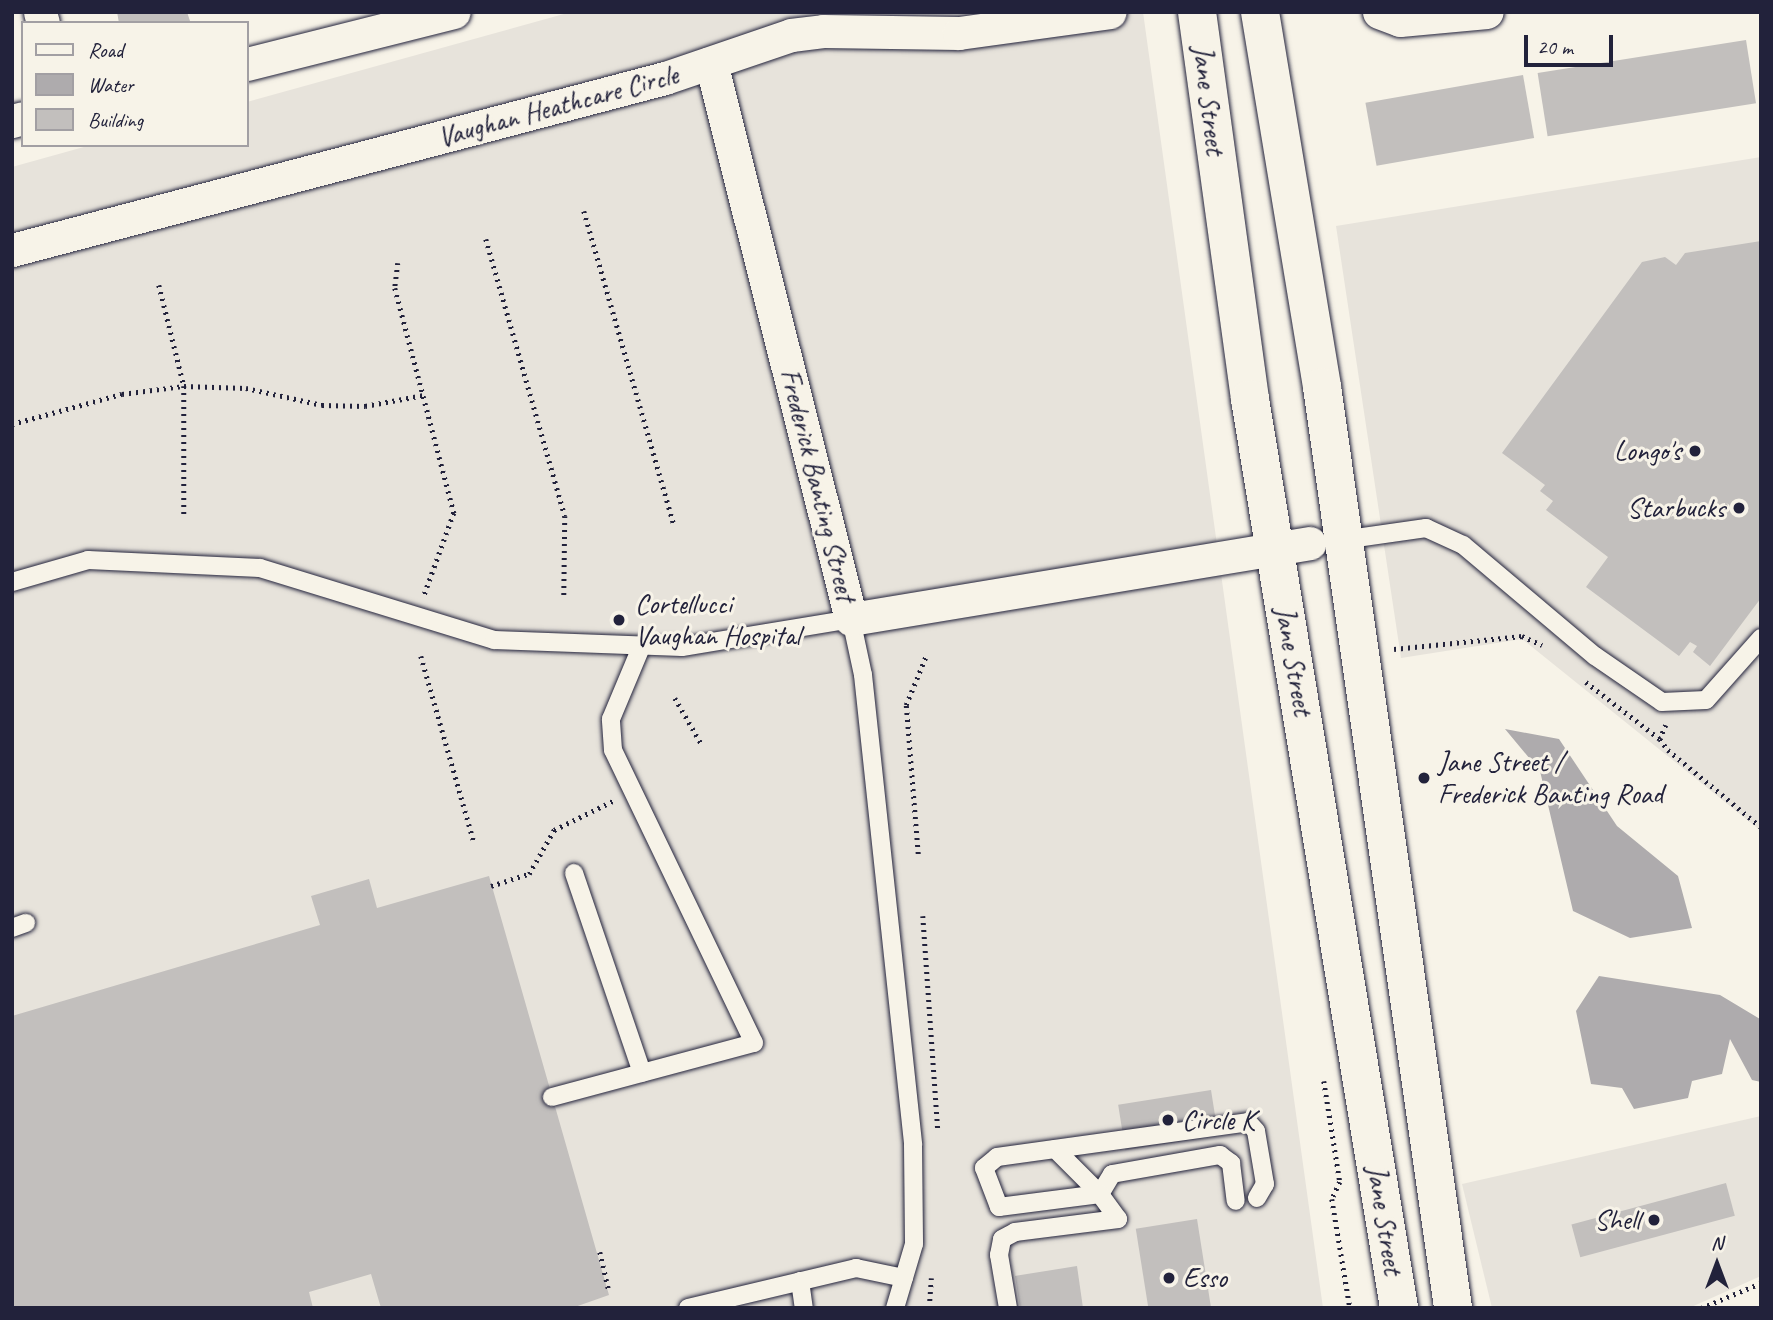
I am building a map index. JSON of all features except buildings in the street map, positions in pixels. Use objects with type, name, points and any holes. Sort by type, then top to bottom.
[{"type":"main road","name":"Jane Street","points":[[1197,12],[1228,251],[1309,544],[1453,1308]]},
{"type":"main road","name":"Jane Street","points":[[1260,12],[1282,121],[1309,544],[1399,1308]]},
{"type":"street","points":[[248,64],[454,12]]},
{"type":"street","name":"Vaughan Heathcare Circle","points":[[12,250],[711,63],[791,35],[823,31],[959,33],[1110,12]]},
{"type":"street","points":[[1379,12],[1400,20],[1487,12]]},
{"type":"street","name":"Frederick Banting Street","points":[[711,63],[851,619],[1309,544]]},
{"type":"lane","points":[[1309,544],[1426,528],[1463,545],[1595,656],[1662,702],[1674,704],[1706,701],[1761,638]]},
{"type":"lane","points":[[12,582],[88,560],[260,568],[494,640],[682,647],[851,619],[863,674],[913,1145],[914,1244],[895,1308]]},
{"type":"lane","points":[[552,1097],[754,1043],[613,750],[611,719],[642,645]]},
{"type":"lane","points":[[575,873],[642,1073]]},
{"type":"lane","points":[[1100,1194],[999,1207],[984,1168],[997,1157],[1248,1122],[1256,1131],[1265,1184],[1256,1198]]},
{"type":"lane","points":[[1007,1308],[999,1255],[1002,1239],[1015,1232],[1118,1219],[1100,1194],[1055,1149]]},
{"type":"lane","points":[[1100,1194],[1112,1174],[1220,1155],[1231,1163],[1236,1201]]},
{"type":"lane","points":[[688,1308],[856,1268],[904,1278]]},
{"type":"lane","points":[[800,1281],[804,1308]]},
{"type":"path","points":[[584,211],[674,525]]},
{"type":"path","points":[[486,239],[565,516],[564,597]]},
{"type":"path","points":[[398,262],[395,288],[454,513],[417,616]]},
{"type":"path","points":[[159,285],[184,386],[184,516]]},
{"type":"path","points":[[12,425],[122,394],[184,386],[246,388],[322,405],[365,406],[424,395]]},
{"type":"path","points":[[1394,649],[1522,636],[1553,653]]},
{"type":"path","points":[[421,656],[474,842]]},
{"type":"path","points":[[918,854],[906,705],[926,656]]},
{"type":"path","points":[[1584,680],[1660,739],[1761,827]]},
{"type":"path","points":[[676,698],[701,743]]},
{"type":"path","points":[[1660,739],[1674,704]]},
{"type":"path","points":[[491,887],[529,874],[554,830],[633,791]]},
{"type":"path","points":[[600,1252],[609,1291]]},
{"type":"path","points":[[1701,1308],[1761,1283]]},
{"type":"shaded area","name":"Cortellucci Vaughan Hospital","points":[[571,12],[1143,12],[1323,1308],[12,1308],[12,167],[84,147],[248,147],[248,102]]},
{"type":"shaded area","points":[[1761,157],[1761,831],[1522,639],[1401,658],[1336,226]]},
{"type":"shaded area","points":[[1761,1116],[1761,1276],[1689,1308],[1492,1308],[1462,1184]]},
{"type":"water","points":[[1505,729],[1559,739],[1617,826],[1678,876],[1692,928],[1630,938],[1573,911],[1540,771]]},
{"type":"water","points":[[1599,976],[1720,995],[1760,1019],[1761,1082],[1752,1080],[1730,1039],[1722,1074],[1692,1081],[1688,1098],[1634,1109],[1622,1088],[1591,1084],[1576,1011]]},
{"type":"place","name":"Longo's","points":[[1695,451]]},
{"type":"place","name":"Starbucks","points":[[1739,508]]},
{"type":"place","name":"Cortellucci Vaughan Hospital","points":[[619,620]]},
{"type":"place","name":"Jane Street / Frederick Banting Road","points":[[1424,778]]},
{"type":"place","name":"Circle K","points":[[1168,1120]]},
{"type":"place","name":"Shell","points":[[1654,1220]]},
{"type":"place","name":"Esso","points":[[1169,1278]]}]
